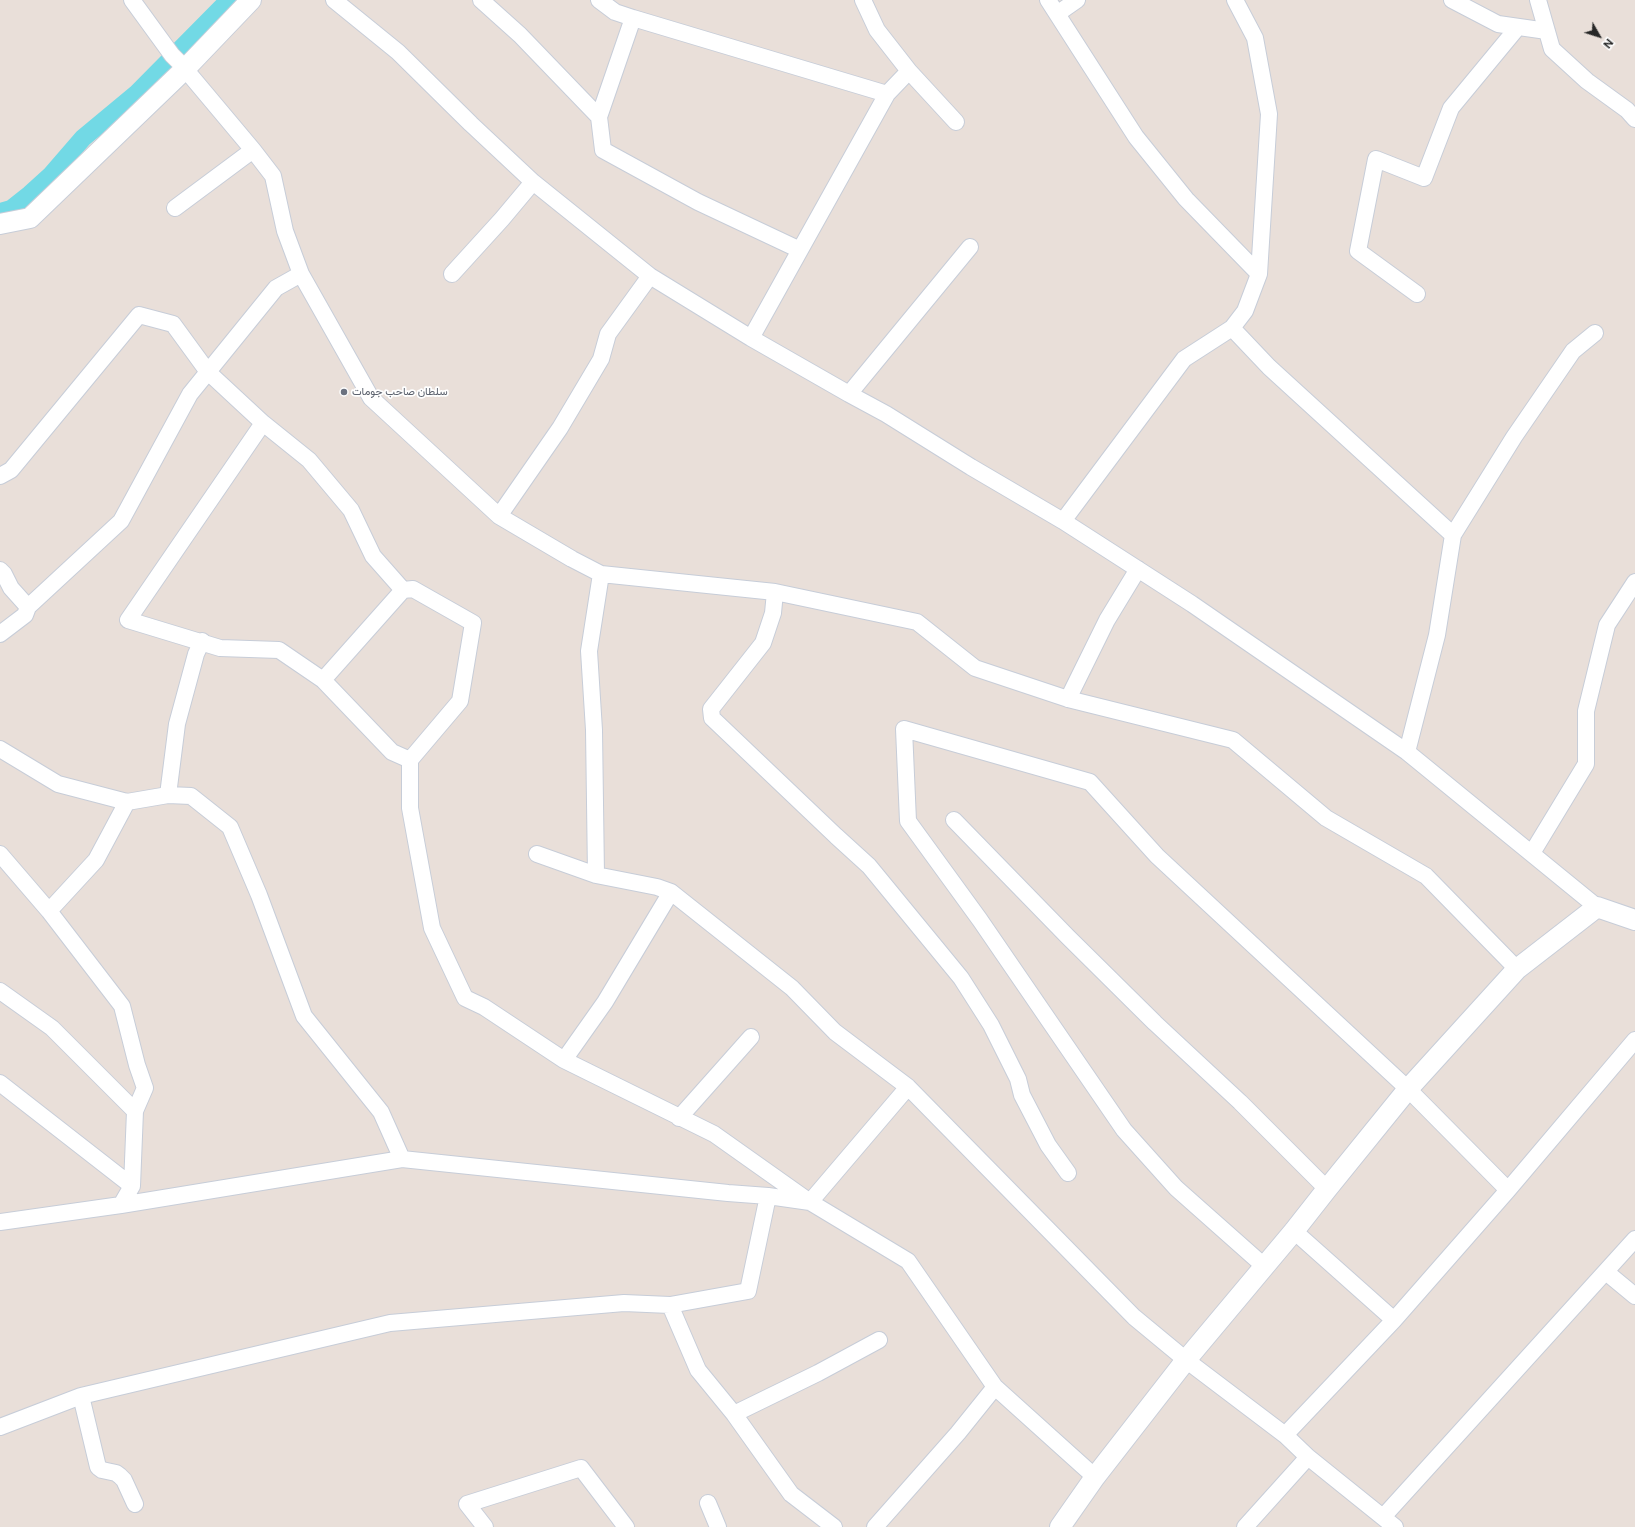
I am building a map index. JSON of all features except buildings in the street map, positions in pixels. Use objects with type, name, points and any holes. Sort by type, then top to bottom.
[{"type":"street","points":[[132,0],[179,62],[273,176],[285,232],[301,274],[370,398],[499,516],[572,559],[602,574],[774,592],[917,622],[976,668],[1068,699],[1233,740],[1326,818],[1426,876],[1517,969]]},
{"type":"street","points":[[2,227],[30,218],[179,62],[250,0]]},
{"type":"street","points":[[334,0],[398,52],[471,124],[533,182],[650,276],[751,338],[886,414],[971,467],[1063,521],[1138,569],[1407,752],[1597,907],[1635,920]]},
{"type":"street","points":[[481,0],[520,35],[599,118]]},
{"type":"street","points":[[599,0],[615,12],[633,18],[887,94]]},
{"type":"street","points":[[863,0],[877,30],[956,122]]},
{"type":"street","points":[[1048,0],[1136,137],[1186,199],[1259,274]]},
{"type":"street","points":[[1057,14],[1077,0]]},
{"type":"street","points":[[1063,521],[1184,359],[1232,328],[1245,311],[1259,274],[1269,114],[1255,38],[1235,0]]},
{"type":"street","points":[[1452,0],[1498,24],[1547,31]]},
{"type":"street","points":[[1538,0],[1552,49],[1587,81],[1627,110],[1635,119]]},
{"type":"street","points":[[633,18],[599,118],[603,150],[698,202],[800,250]]},
{"type":"street","points":[[1417,294],[1358,251],[1376,159],[1424,178],[1451,108],[1518,27]]},
{"type":"street","points":[[751,338],[887,94],[910,70]]},
{"type":"street","points":[[174,208],[253,150]]},
{"type":"street","points":[[452,274],[533,182]]},
{"type":"street","points":[[849,394],[970,247]]},
{"type":"street","points":[[0,634],[25,615],[28,607],[121,521],[190,394],[276,288],[301,274]]},
{"type":"street","points":[[499,516],[560,428],[601,358],[608,334],[650,276]]},
{"type":"street","points":[[0,476],[11,470],[139,316],[173,324],[208,372],[263,423],[310,460],[351,510],[372,556],[403,590]]},
{"type":"street","points":[[1232,328],[1274,372],[1453,534]]},
{"type":"street","points":[[1407,752],[1437,635],[1453,534],[1514,437],[1573,351],[1595,333]]},
{"type":"street","points":[[263,423],[128,620],[202,641],[220,648],[279,650],[323,680],[392,752],[410,760]]},
{"type":"street","points":[[1068,699],[1107,620],[1138,569]]},
{"type":"street","points":[[0,570],[4,574],[11,588],[28,607]]},
{"type":"street","points":[[596,875],[594,730],[589,651],[602,574]]},
{"type":"street","points":[[1532,853],[1586,764],[1586,711],[1607,625],[1635,582]]},
{"type":"street","points":[[323,680],[403,590],[413,589],[473,623],[460,701],[410,760],[410,808],[432,928],[465,998],[484,1008],[564,1060],[714,1134],[810,1202],[908,1261],[995,1387],[1095,1477]]},
{"type":"street","points":[[774,592],[773,613],[763,643],[711,709],[712,718],[804,806],[870,866],[961,978],[991,1025],[1018,1079],[1022,1095],[1048,1145],[1068,1173]]},
{"type":"street","points":[[168,795],[177,724],[196,654],[202,641]]},
{"type":"street","points":[[1264,1266],[1176,1188],[1124,1130],[980,920],[908,822],[904,729],[1090,782],[1156,856],[1408,1090],[1508,1190]]},
{"type":"street","points":[[0,749],[58,784],[127,802],[168,795],[191,796],[230,827],[259,895],[304,1016],[382,1112],[402,1159]]},
{"type":"street","points":[[49,911],[96,860],[127,802]]},
{"type":"street","points":[[954,820],[1068,937],[1155,1023],[1240,1102],[1327,1189]]},
{"type":"street","points":[[0,854],[49,911],[122,1006],[137,1065],[145,1088],[135,1111],[132,1186],[121,1205]]},
{"type":"street","points":[[537,854],[596,875],[657,887],[671,892],[792,988],[835,1032],[908,1087],[1134,1317],[1186,1360],[1285,1435],[1308,1457],[1389,1522],[1635,1239]]},
{"type":"street","points":[[564,1060],[605,1002],[671,892]]},
{"type":"street","points":[[1060,1527],[1095,1477],[1186,1360],[1294,1231],[1408,1090],[1517,969],[1597,907]]},
{"type":"street","points":[[0,991],[52,1028],[135,1111]]},
{"type":"street","points":[[679,1118],[751,1037]]},
{"type":"street","points":[[1285,1435],[1394,1320],[1508,1190],[1635,1040]]},
{"type":"street","points":[[0,1083],[132,1186]]},
{"type":"street","points":[[810,1202],[908,1087]]},
{"type":"street","points":[[0,1222],[121,1205],[402,1159],[768,1196],[810,1202]]},
{"type":"street","points":[[0,1428],[81,1396],[390,1323],[624,1303],[670,1305],[748,1291],[768,1196]]},
{"type":"street","points":[[1294,1231],[1394,1320]]},
{"type":"street","points":[[1606,1272],[1635,1296]]},
{"type":"street","points":[[670,1305],[698,1370],[734,1414],[791,1494],[834,1527]]},
{"type":"street","points":[[734,1414],[818,1373],[879,1340]]},
{"type":"street","points":[[875,1527],[958,1433],[995,1387]]},
{"type":"street","points":[[81,1396],[98,1467],[102,1470],[116,1473],[120,1476],[124,1480],[135,1504]]},
{"type":"street","points":[[1245,1527],[1308,1457]]},
{"type":"street","points":[[485,1527],[467,1504],[581,1468],[626,1527]]},
{"type":"street","points":[[708,1503],[718,1527]]},
{"type":"waterway","points":[[0,212],[11,209],[51,175],[83,138],[136,94],[229,0]]},
{"type":"place","name":"سلطان صاحب جومات","points":[[344,392]]}]
